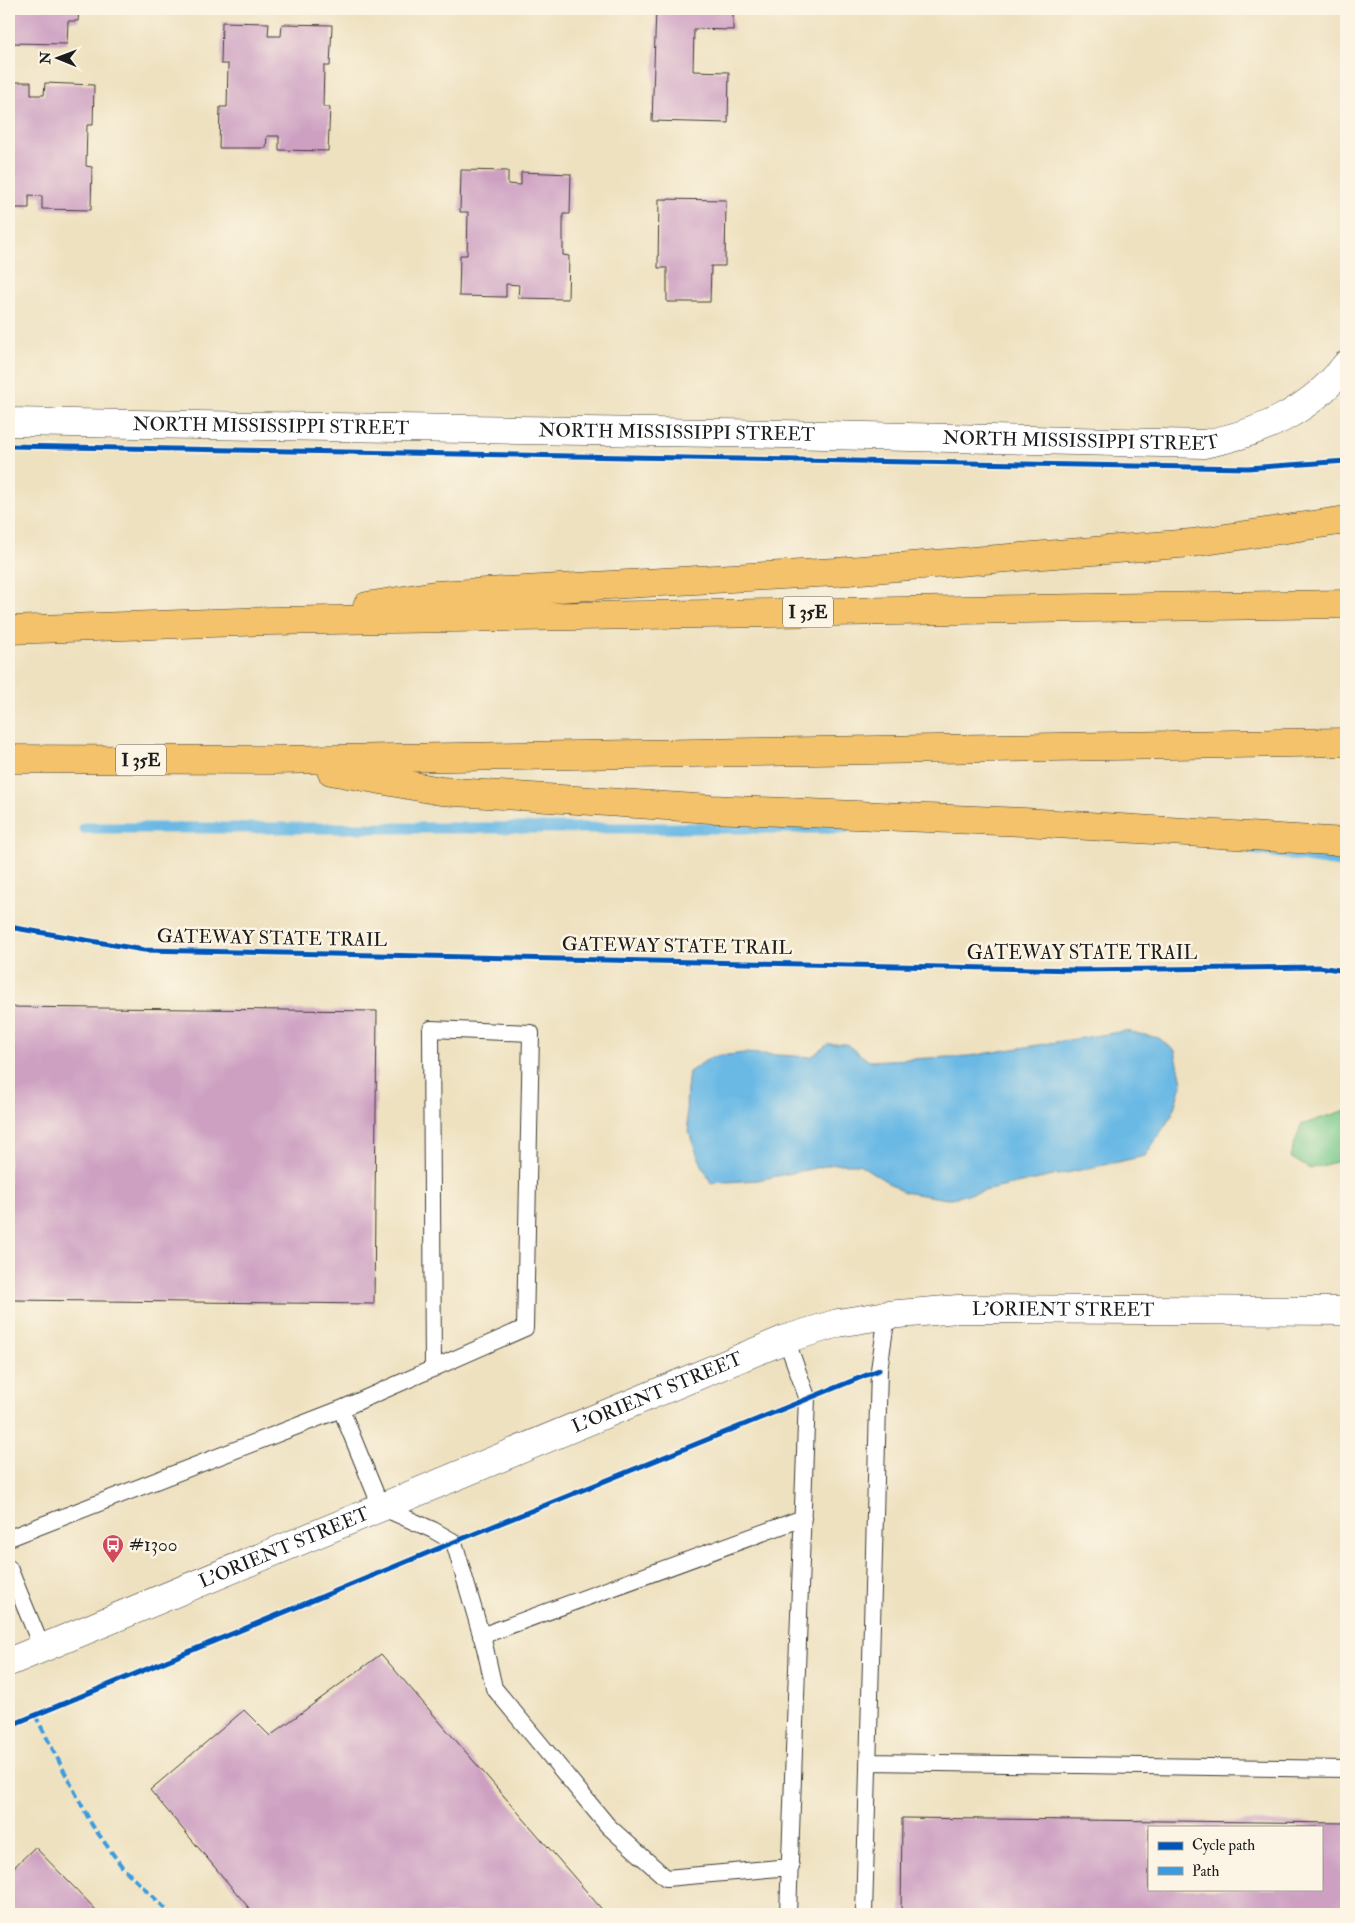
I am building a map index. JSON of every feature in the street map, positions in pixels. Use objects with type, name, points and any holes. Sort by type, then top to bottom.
[{"type":"highway","points":[[270,621],[435,595],[846,571],[1192,543],[1346,520]]},
{"type":"highway","name":"I 35E","points":[[9,630],[270,621],[1346,604]]},
{"type":"highway","name":"I 35E","points":[[9,760],[273,760],[1346,742]]},
{"type":"highway","points":[[273,760],[441,791],[711,809],[1024,822],[1346,842]]},
{"type":"street","name":"NORTH MISSISSIPPI STREET","points":[[9,422],[782,434],[1204,444],[1236,438],[1258,430],[1305,405],[1330,387],[1346,365]]},
{"type":"street","name":"L'ORIENT STREET","points":[[9,1662],[786,1339],[838,1323],[887,1315],[958,1308],[1346,1311]]},
{"type":"lane","points":[[9,1538],[341,1409],[433,1369],[526,1328],[531,1032],[431,1029],[433,1369]]},
{"type":"lane","points":[[864,1914],[879,1370],[887,1315]]},
{"type":"lane","points":[[786,1339],[807,1398],[792,1867],[788,1914]]},
{"type":"lane","points":[[341,1409],[381,1507],[433,1530],[454,1542],[494,1688],[608,1826],[666,1878],[792,1867]]},
{"type":"lane","points":[[481,1636],[803,1518]]},
{"type":"lane","points":[[9,1568],[42,1648]]},
{"type":"lane","points":[[868,1762],[1346,1769]]},
{"type":"green space","points":[[1346,1110],[1346,1159],[1310,1169],[1290,1157],[1301,1125]]},
{"type":"water","points":[[1125,1031],[1159,1038],[1175,1051],[1182,1082],[1172,1115],[1145,1156],[947,1199],[903,1192],[859,1164],[834,1164],[758,1180],[711,1183],[697,1154],[689,1130],[686,1105],[689,1072],[711,1057],[744,1053],[811,1057],[828,1044],[846,1044],[869,1061],[970,1056]]},
{"type":"building","points":[[9,9],[79,9],[78,21],[68,21],[67,44],[9,43]]},
{"type":"building","points":[[656,9],[733,9],[733,30],[694,29],[693,71],[729,72],[728,123],[652,121]]},
{"type":"building","points":[[222,22],[269,23],[268,36],[281,36],[282,24],[332,25],[330,66],[324,66],[323,107],[330,107],[328,151],[279,150],[279,136],[267,136],[266,148],[219,148],[220,107],[227,107],[228,64],[221,64]]},
{"type":"building","points":[[9,82],[31,82],[31,95],[44,95],[45,83],[94,85],[93,125],[87,125],[86,166],[92,167],[91,210],[42,209],[42,196],[29,195],[29,208],[9,208]]},
{"type":"building","points":[[461,170],[508,171],[508,184],[521,185],[521,172],[571,174],[570,214],[563,214],[563,255],[569,256],[568,299],[518,298],[519,285],[506,284],[506,297],[459,296],[460,255],[467,255],[468,212],[460,212]]},
{"type":"building","points":[[659,199],[726,200],[725,266],[711,266],[710,302],[667,302],[667,268],[658,268]]},
{"type":"building","points":[[9,1007],[377,1011],[374,1304],[9,1300]]},
{"type":"building","points":[[381,1654],[606,1914],[254,1914],[150,1790],[244,1710],[270,1736]]},
{"type":"building","points":[[902,1818],[1346,1823],[1346,1914],[901,1914]]},
{"type":"building","points":[[35,1847],[100,1914],[9,1914],[9,1872]]},
{"type":"waterway","points":[[84,828],[845,828]]},
{"type":"waterway","points":[[1250,849],[1346,863]]},
{"type":"marked path","points":[[35,1715],[92,1825],[123,1868],[171,1914]]},
{"type":"cycle path","points":[[9,446],[1248,468],[1346,461]]},
{"type":"cycle path","name":"GATEWAY STATE TRAIL","points":[[9,927],[144,950],[1078,970],[1319,967],[1346,971]]},
{"type":"cycle path","points":[[9,1726],[454,1542],[879,1370]]},
{"type":"place","name":"#1300","points":[[113,1564]]}]
